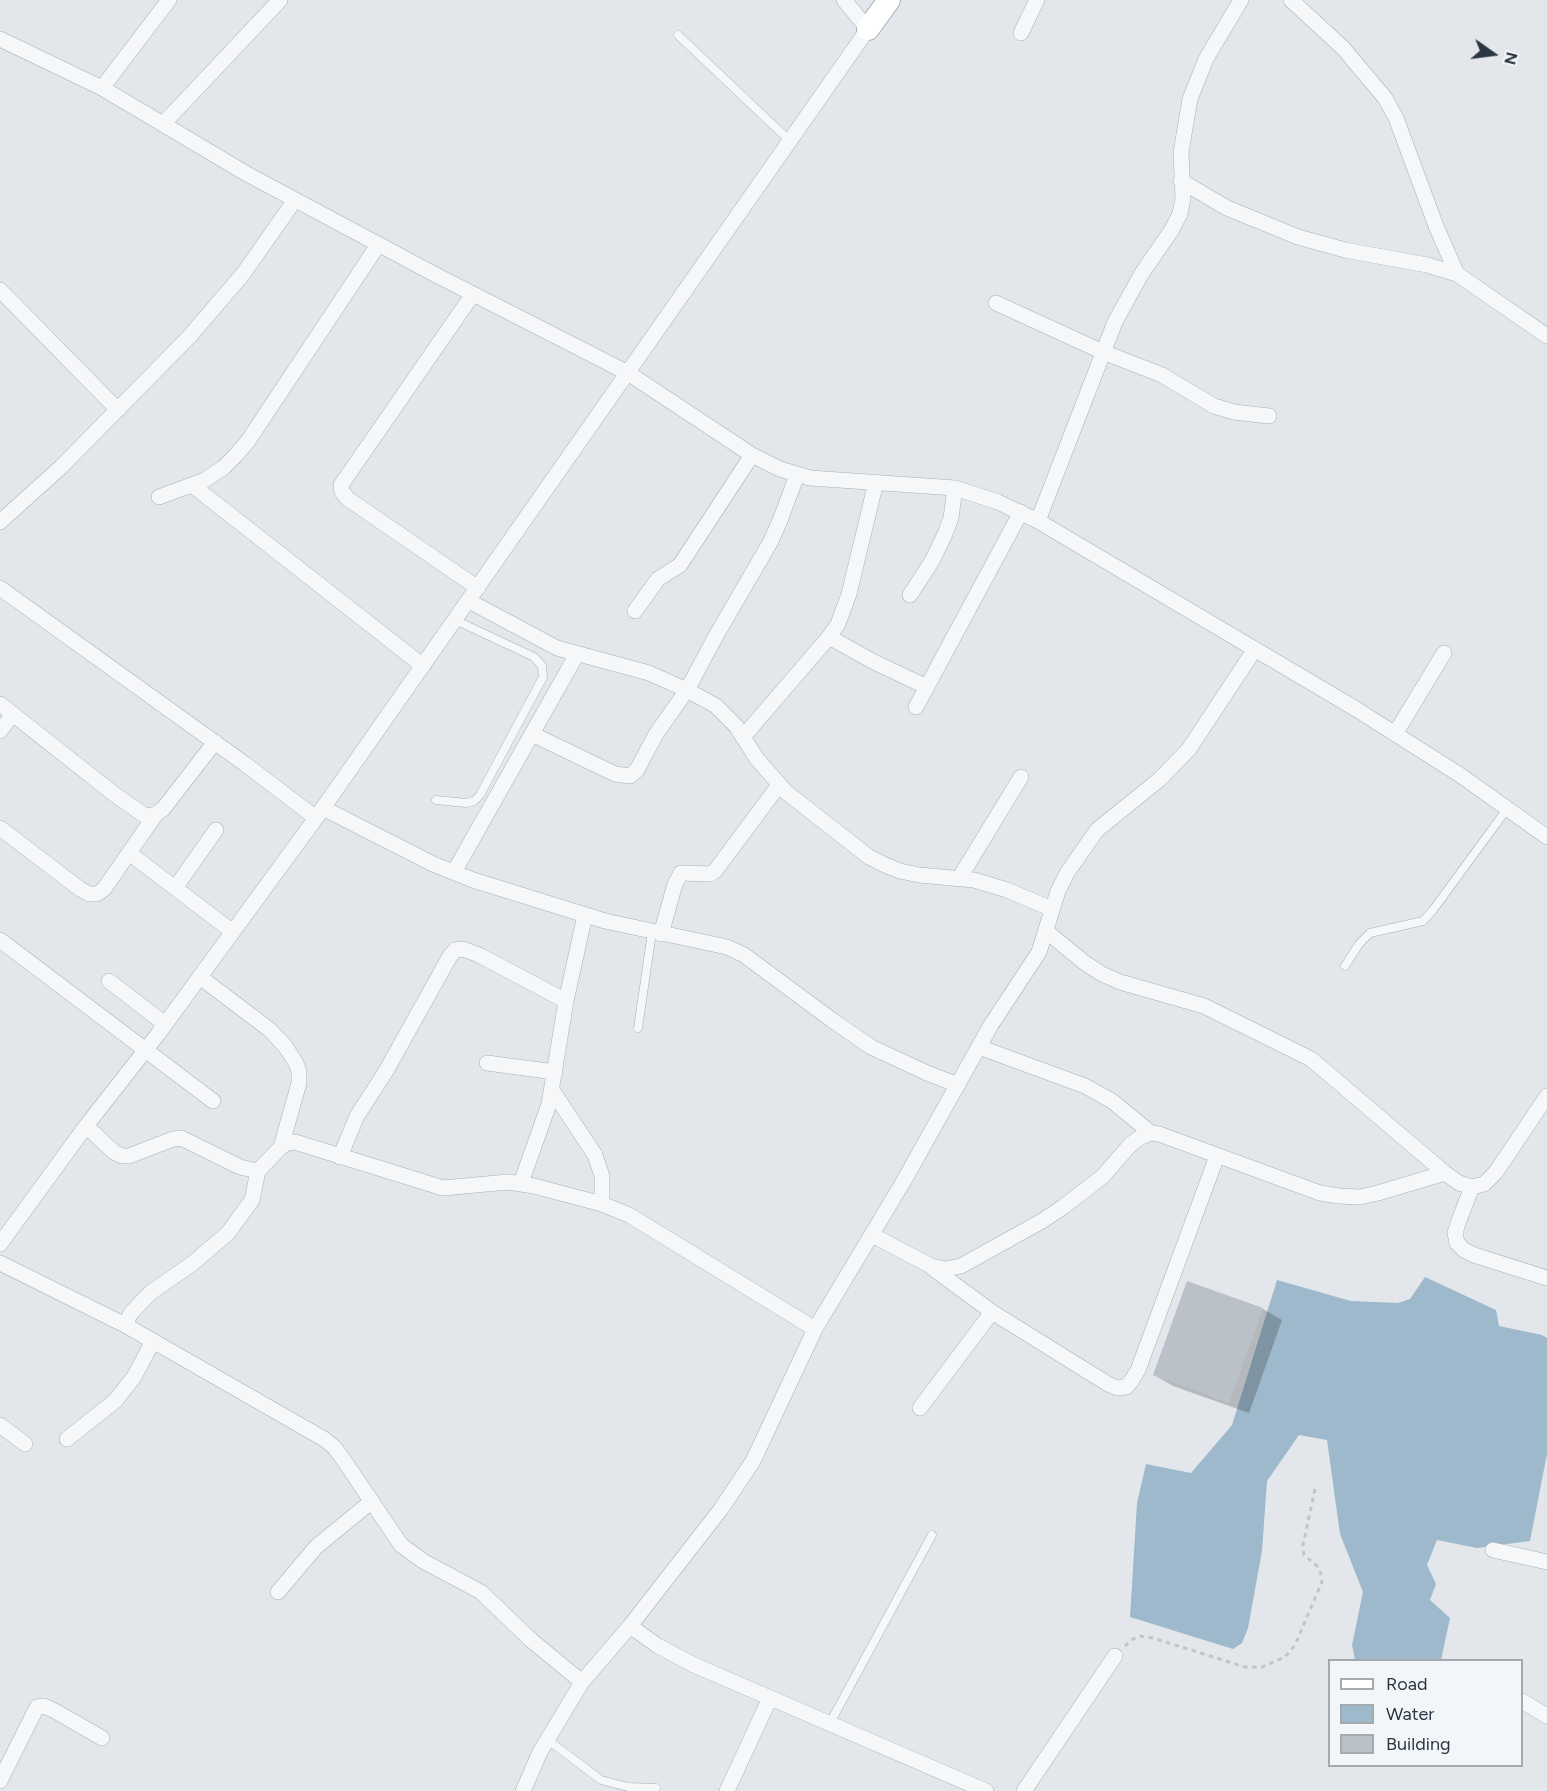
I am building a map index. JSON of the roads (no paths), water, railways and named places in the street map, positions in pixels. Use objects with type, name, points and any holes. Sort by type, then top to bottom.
[{"type":"street","points":[[102,88],[168,0]]},
{"type":"street","points":[[163,124],[280,0]]},
{"type":"street","points":[[844,0],[868,29]]},
{"type":"street","points":[[0,1244],[86,1126],[200,978],[320,813],[889,0]]},
{"type":"street","points":[[1021,33],[1037,0]]},
{"type":"street","points":[[1038,520],[1128,296],[1172,231],[1180,214],[1183,198],[1181,152],[1190,99],[1206,59],[1241,0]]},
{"type":"street","points":[[1291,0],[1343,48],[1384,98],[1396,118],[1436,226],[1457,274]]},
{"type":"street","points":[[0,39],[102,88],[247,174],[378,245],[628,373],[752,455],[797,475],[831,480],[955,488],[998,502],[1038,520],[1395,734],[1460,775],[1547,837]]},
{"type":"street","points":[[1181,181],[1235,212],[1298,237],[1345,250],[1427,265],[1457,274],[1547,336]]},
{"type":"street","points":[[0,522],[61,467],[189,337],[243,274],[295,200]]},
{"type":"street","points":[[159,497],[205,480],[224,467],[248,441],[378,245]]},
{"type":"street","points":[[0,290],[117,411]]},
{"type":"street","points":[[473,294],[341,485],[342,492],[348,500],[532,636],[557,648],[649,673],[716,706],[736,726],[757,759],[779,785],[869,857],[900,871],[919,875],[960,877],[1007,890],[1052,909]]},
{"type":"street","points":[[996,303],[1104,352],[1162,375],[1214,406],[1234,412],[1269,416]]},
{"type":"street","points":[[635,610],[658,579],[680,565],[752,455]]},
{"type":"street","points":[[532,734],[615,774],[630,776],[637,770],[656,734],[687,690],[771,542],[797,475]]},
{"type":"street","points":[[743,737],[829,637],[844,611],[876,482]]},
{"type":"street","points":[[192,485],[423,666]]},
{"type":"street","points":[[910,595],[932,561],[945,534],[951,518],[955,488]]},
{"type":"street","points":[[916,707],[1021,512]]},
{"type":"street","points":[[0,588],[215,742],[320,813],[433,864],[488,885],[585,915],[727,947],[744,955],[872,1047],[958,1085]]},
{"type":"street","points":[[829,637],[874,662],[927,687]]},
{"type":"street","points":[[523,1791],[548,1740],[582,1682],[630,1626],[739,1484],[767,1434],[814,1329],[872,1235],[979,1047],[1039,952],[1058,891],[1067,873],[1091,837],[1108,819],[1160,779],[1189,749],[1255,649]]},
{"type":"street","points":[[1395,734],[1444,653]]},
{"type":"street","points":[[453,872],[577,654]]},
{"type":"street","points":[[0,704],[136,810],[144,815],[156,814]]},
{"type":"street","points":[[0,730],[13,714]]},
{"type":"street","points":[[0,828],[89,894],[97,894],[104,889],[156,814],[163,809],[215,742]]},
{"type":"street","points":[[960,877],[1022,777]]},
{"type":"street","points":[[657,933],[681,873],[710,874],[715,871],[779,785]]},
{"type":"street","points":[[175,888],[216,830]]},
{"type":"street","points":[[129,853],[233,932]]},
{"type":"street","points":[[521,1183],[549,1104],[566,1001],[585,915]]},
{"type":"street","points":[[1047,932],[1102,974],[1140,988],[1204,1006],[1311,1059],[1459,1183],[1472,1187],[1484,1184],[1496,1172],[1547,1096]]},
{"type":"street","points":[[0,940],[213,1101]]},
{"type":"street","points":[[340,1157],[357,1116],[386,1071],[455,950],[463,949],[479,955],[566,1001]]},
{"type":"street","points":[[200,978],[270,1030],[285,1046],[296,1063],[299,1072],[297,1090],[281,1147]]},
{"type":"street","points":[[109,981],[165,1024]]},
{"type":"street","points":[[979,1047],[1085,1086],[1112,1101],[1151,1133]]},
{"type":"street","points":[[487,1063],[555,1072]]},
{"type":"street","points":[[552,1090],[595,1155],[602,1176],[602,1204]]},
{"type":"street","points":[[86,1126],[114,1152],[122,1156],[129,1156],[181,1138],[240,1167],[258,1171]]},
{"type":"street","points":[[931,1266],[946,1269],[961,1266],[1042,1221],[1102,1177],[1131,1144],[1151,1133],[1160,1134],[1320,1192],[1339,1196],[1360,1197],[1445,1173]]},
{"type":"street","points":[[125,1325],[131,1313],[150,1293],[193,1263],[228,1233],[252,1200],[258,1171],[281,1147],[287,1143],[295,1143],[442,1188],[508,1182],[521,1183],[602,1204],[629,1215],[814,1329]]},
{"type":"street","points":[[872,1235],[931,1266],[992,1312],[1108,1384],[1117,1388],[1126,1387],[1138,1370],[1217,1156]]},
{"type":"street","points":[[1472,1187],[1455,1233],[1457,1243],[1474,1256],[1547,1278]]},
{"type":"street","points":[[0,1263],[125,1325],[324,1439],[344,1459],[401,1545],[411,1554],[481,1592],[531,1640],[582,1682]]},
{"type":"street","points":[[920,1408],[992,1312]]},
{"type":"street","points":[[67,1439],[115,1401],[134,1377],[153,1341]]},
{"type":"street","points":[[0,1425],[25,1444]]},
{"type":"street","points":[[278,1592],[315,1547],[372,1501]]},
{"type":"street","points":[[1493,1550],[1547,1562]]},
{"type":"street","points":[[630,1626],[674,1655],[986,1791]]},
{"type":"street","points":[[1024,1791],[1115,1656]]},
{"type":"street","points":[[727,1791],[770,1698]]},
{"type":"street","points":[[1523,1702],[1547,1716]]},
{"type":"street","points":[[0,1781],[37,1707],[44,1706],[55,1711],[102,1738]]},
{"type":"lane","points":[[678,35],[790,141]]},
{"type":"lane","points":[[436,800],[466,803],[474,801],[480,795],[543,676],[542,666],[534,657],[455,620]]},
{"type":"lane","points":[[1345,966],[1359,944],[1370,933],[1423,921],[1507,809]]},
{"type":"lane","points":[[638,1028],[657,933]]},
{"type":"lane","points":[[830,1723],[932,1535]]},
{"type":"lane","points":[[548,1740],[602,1780],[628,1787],[656,1788]]},
{"type":"water","points":[[1425,1277],[1496,1310],[1499,1326],[1547,1338],[1547,1454],[1530,1541],[1477,1548],[1437,1540],[1427,1565],[1436,1584],[1430,1600],[1450,1618],[1441,1659],[1355,1659],[1352,1645],[1363,1592],[1340,1534],[1327,1440],[1299,1435],[1267,1481],[1262,1551],[1248,1628],[1242,1643],[1233,1649],[1130,1617],[1137,1503],[1146,1464],[1191,1473],[1232,1425],[1277,1280],[1351,1301],[1398,1303],[1410,1299]]}]
